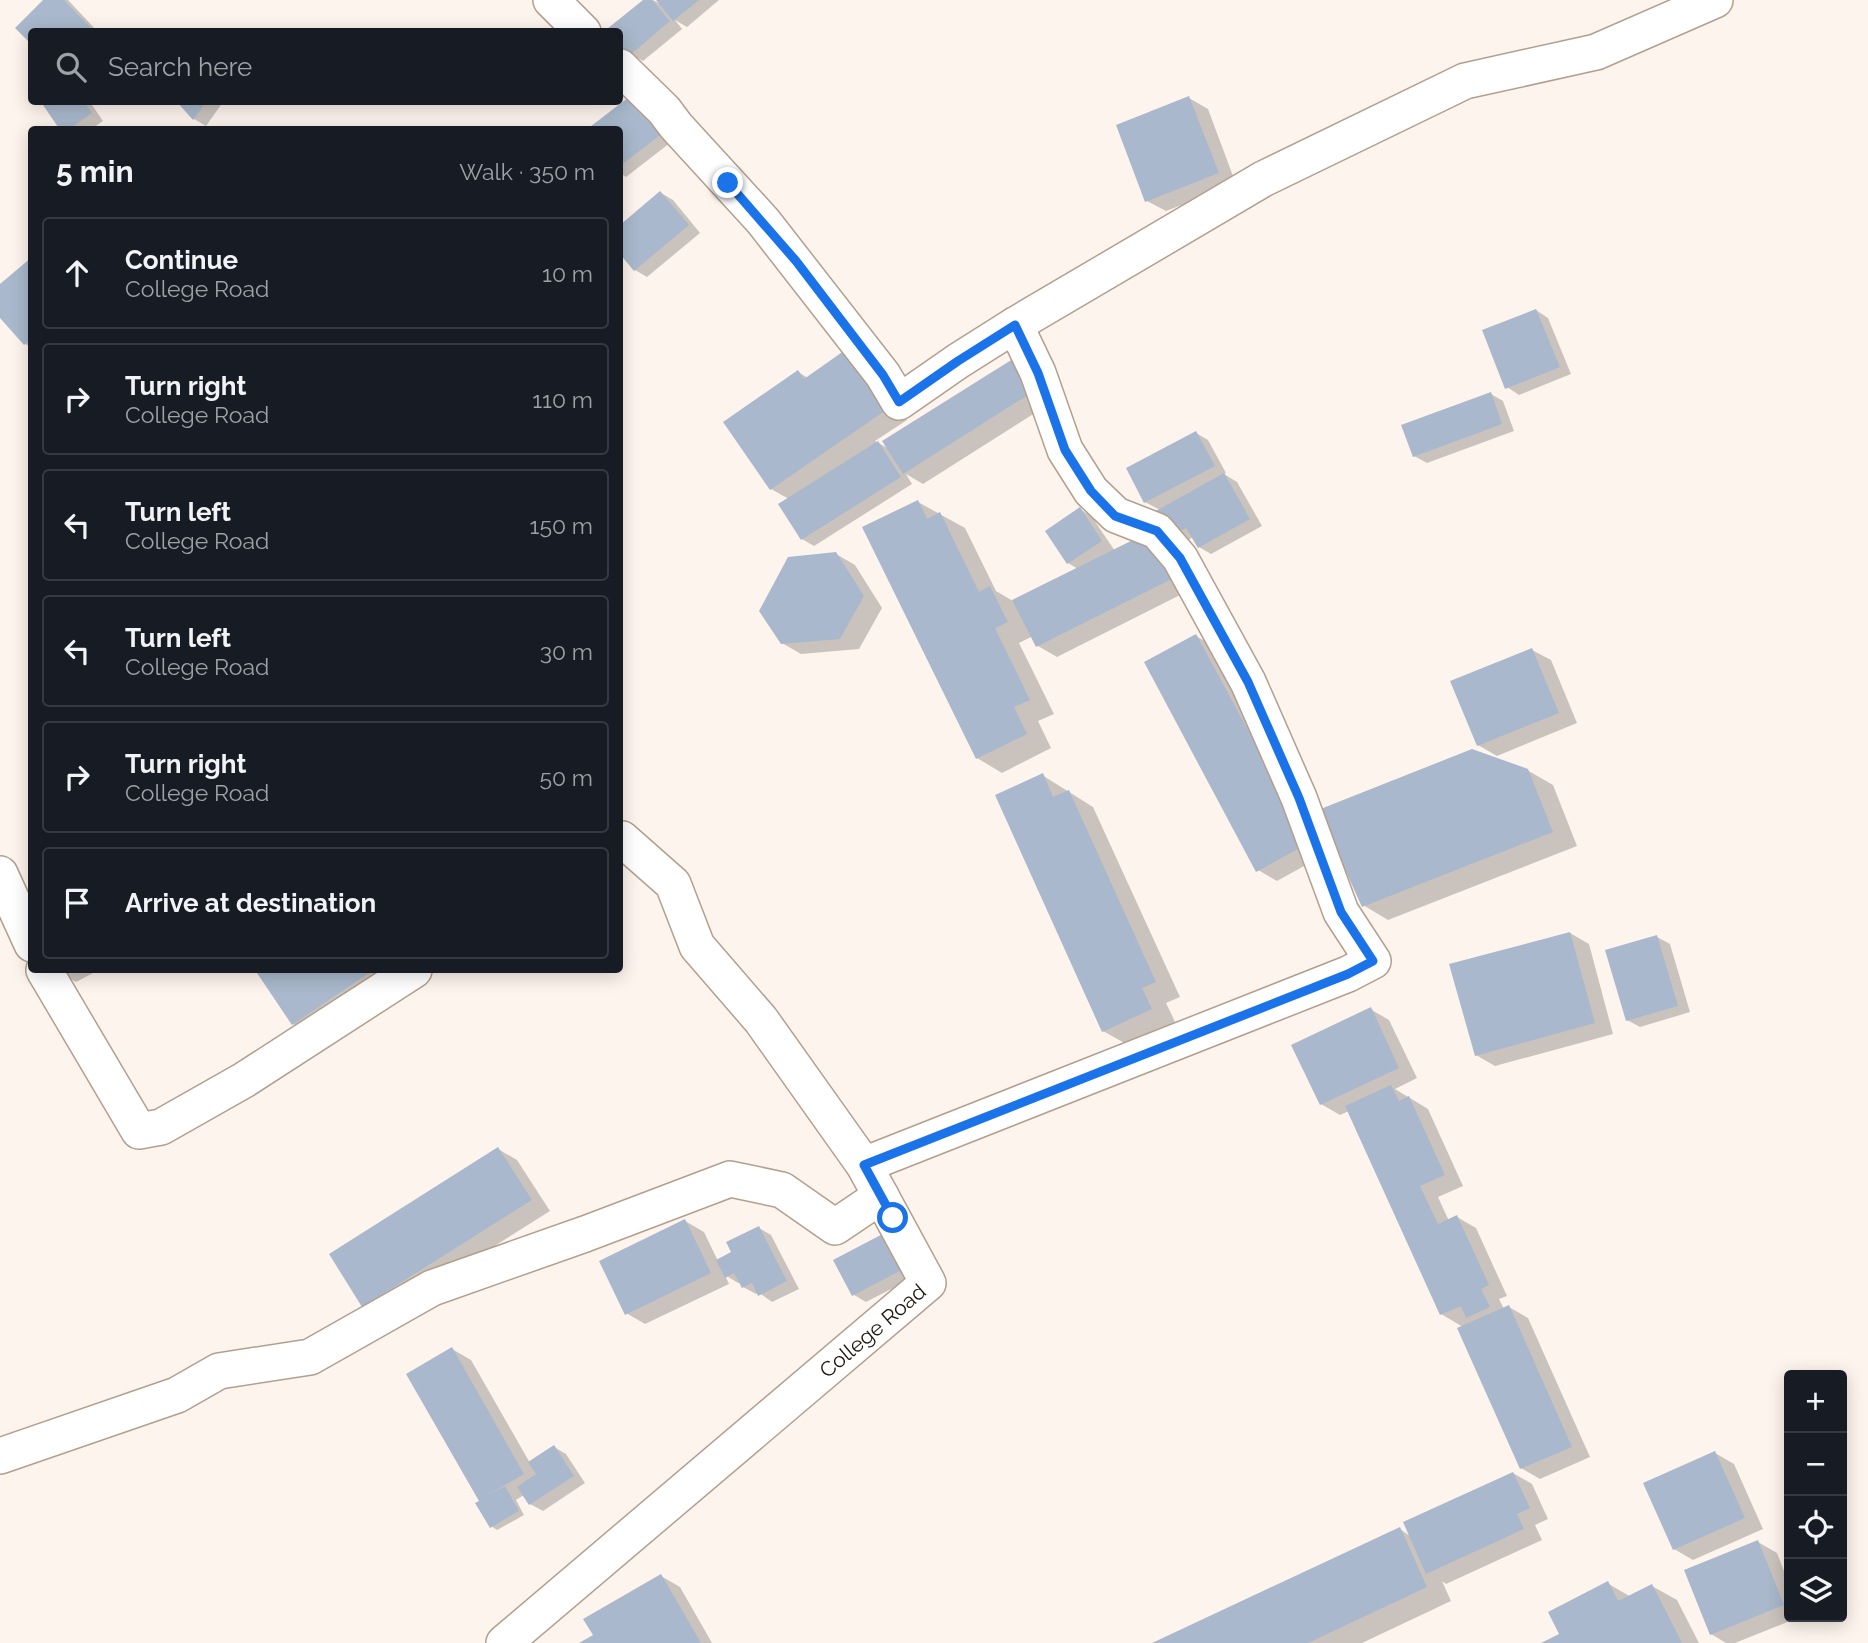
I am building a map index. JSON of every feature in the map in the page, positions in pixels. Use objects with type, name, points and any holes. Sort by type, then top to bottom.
[{"type":"street","points":[[551,0],[579,28]]},
{"type":"street","points":[[623,70],[664,110],[676,127],[763,221],[883,375],[899,402],[1015,325],[1263,179],[1465,81],[1596,52],[1715,0]]},
{"type":"street","points":[[864,1165],[1348,974],[1373,961],[1341,912],[1299,798],[1248,682],[1180,558],[1157,531],[1115,516],[1091,491],[1065,450],[1038,373],[1015,325]]},
{"type":"street","name":"College Road","points":[[504,1643],[928,1283],[864,1165],[761,1020],[697,946],[673,884],[623,840]]},
{"type":"street","points":[[0,874],[28,935]]},
{"type":"street","points":[[46,973],[139,1131],[161,1127],[244,1080],[409,973]]},
{"type":"street","points":[[0,1456],[177,1395],[219,1371],[310,1357],[432,1288],[585,1234],[730,1178],[782,1190],[835,1227],[881,1196]]},
{"type":"building","points":[[43,0],[64,0],[91,28],[28,28],[28,41],[15,28]]},
{"type":"building","points":[[643,0],[652,0],[670,21],[629,56],[623,48],[623,28],[608,28]]},
{"type":"building","points":[[656,0],[699,0],[673,21]]},
{"type":"building","points":[[638,90],[668,129],[623,164],[623,126],[591,126],[618,105],[623,105],[623,102]]},
{"type":"building","points":[[1189,96],[1219,173],[1145,202],[1116,125]]},
{"type":"building","points":[[43,105],[86,105],[92,113],[74,126],[57,126]]},
{"type":"building","points":[[180,105],[204,105],[193,120]]},
{"type":"building","points":[[660,191],[689,225],[634,271],[623,258],[623,222]]},
{"type":"building","points":[[28,260],[28,342],[24,345],[0,318],[0,284]]},
{"type":"building","points":[[1536,309],[1560,367],[1505,389],[1482,330]]},
{"type":"building","points":[[848,348],[889,408],[770,490],[723,422],[798,370],[804,379]]},
{"type":"building","points":[[1019,355],[1039,388],[903,474],[882,441]]},
{"type":"building","points":[[1491,392],[1502,424],[1413,457],[1401,425]]},
{"type":"building","points":[[1196,431],[1215,466],[1144,503],[1126,468]]},
{"type":"building","points":[[878,441],[901,477],[801,540],[778,504]]},
{"type":"building","points":[[1224,473],[1250,519],[1198,548],[1186,528],[1168,538],[1154,512]]},
{"type":"building","points":[[918,500],[927,519],[940,512],[979,592],[990,586],[1008,622],[995,628],[1030,700],[1014,707],[1027,734],[976,759],[862,527]]},
{"type":"building","points":[[1080,507],[1102,541],[1067,564],[1045,531]]},
{"type":"building","points":[[1151,531],[1174,578],[1036,647],[1012,600]]},
{"type":"building","points":[[836,552],[864,596],[840,639],[781,644],[759,611],[788,557]]},
{"type":"building","points":[[1196,634],[1309,843],[1256,872],[1144,662]]},
{"type":"building","points":[[1532,648],[1559,713],[1477,746],[1450,681]]},
{"type":"building","points":[[1472,749],[1528,769],[1553,832],[1362,907],[1318,810]]},
{"type":"building","points":[[1043,773],[1053,797],[1069,790],[1156,982],[1142,988],[1152,1009],[1102,1032],[995,795]]},
{"type":"building","points":[[1570,932],[1595,1023],[1475,1056],[1449,964]]},
{"type":"building","points":[[1657,935],[1678,1006],[1626,1021],[1605,950]]},
{"type":"building","points":[[257,973],[369,973],[292,1025]]},
{"type":"building","points":[[1371,1007],[1399,1068],[1320,1105],[1291,1045]]},
{"type":"building","points":[[1391,1085],[1399,1101],[1409,1096],[1445,1175],[1420,1186],[1438,1224],[1457,1215],[1489,1285],[1481,1289],[1490,1307],[1466,1318],[1461,1306],[1440,1315],[1345,1106]]},
{"type":"building","points":[[498,1147],[532,1200],[362,1307],[329,1254]]},
{"type":"building","points":[[685,1219],[711,1273],[625,1315],[599,1261]]},
{"type":"building","points":[[759,1226],[787,1281],[758,1296],[752,1283],[742,1288],[734,1273],[725,1278],[716,1260],[731,1252],[726,1242]]},
{"type":"building","points":[[896,1227],[915,1263],[852,1296],[833,1260]]},
{"type":"building","points":[[1509,1305],[1572,1447],[1520,1469],[1457,1328]]},
{"type":"building","points":[[452,1347],[524,1474],[486,1496],[505,1486],[519,1511],[490,1528],[475,1503],[479,1501],[406,1374]]},
{"type":"building","points":[[554,1445],[574,1476],[529,1505],[517,1487],[536,1474],[528,1462]]},
{"type":"building","points":[[1715,1451],[1745,1518],[1673,1550],[1643,1483]]},
{"type":"building","points":[[1513,1472],[1530,1508],[1517,1514],[1524,1529],[1426,1574],[1403,1522]]},
{"type":"building","points":[[1400,1527],[1427,1587],[1308,1643],[1152,1643]]},
{"type":"building","points":[[1758,1540],[1784,1605],[1710,1635],[1684,1570]]},
{"type":"building","points":[[661,1574],[701,1643],[579,1643],[593,1635],[583,1619]]},
{"type":"building","points":[[1608,1581],[1618,1601],[1652,1584],[1682,1643],[1541,1643],[1559,1634],[1548,1612]]},
{"type":"route","points":[[728,183],[796,261],[883,375],[899,402],[1015,325],[1038,373],[1065,450],[1091,491],[1115,516],[1157,531],[1180,558],[1248,682],[1299,798],[1341,912],[1373,961],[1348,974],[864,1165],[893,1218]]}]
